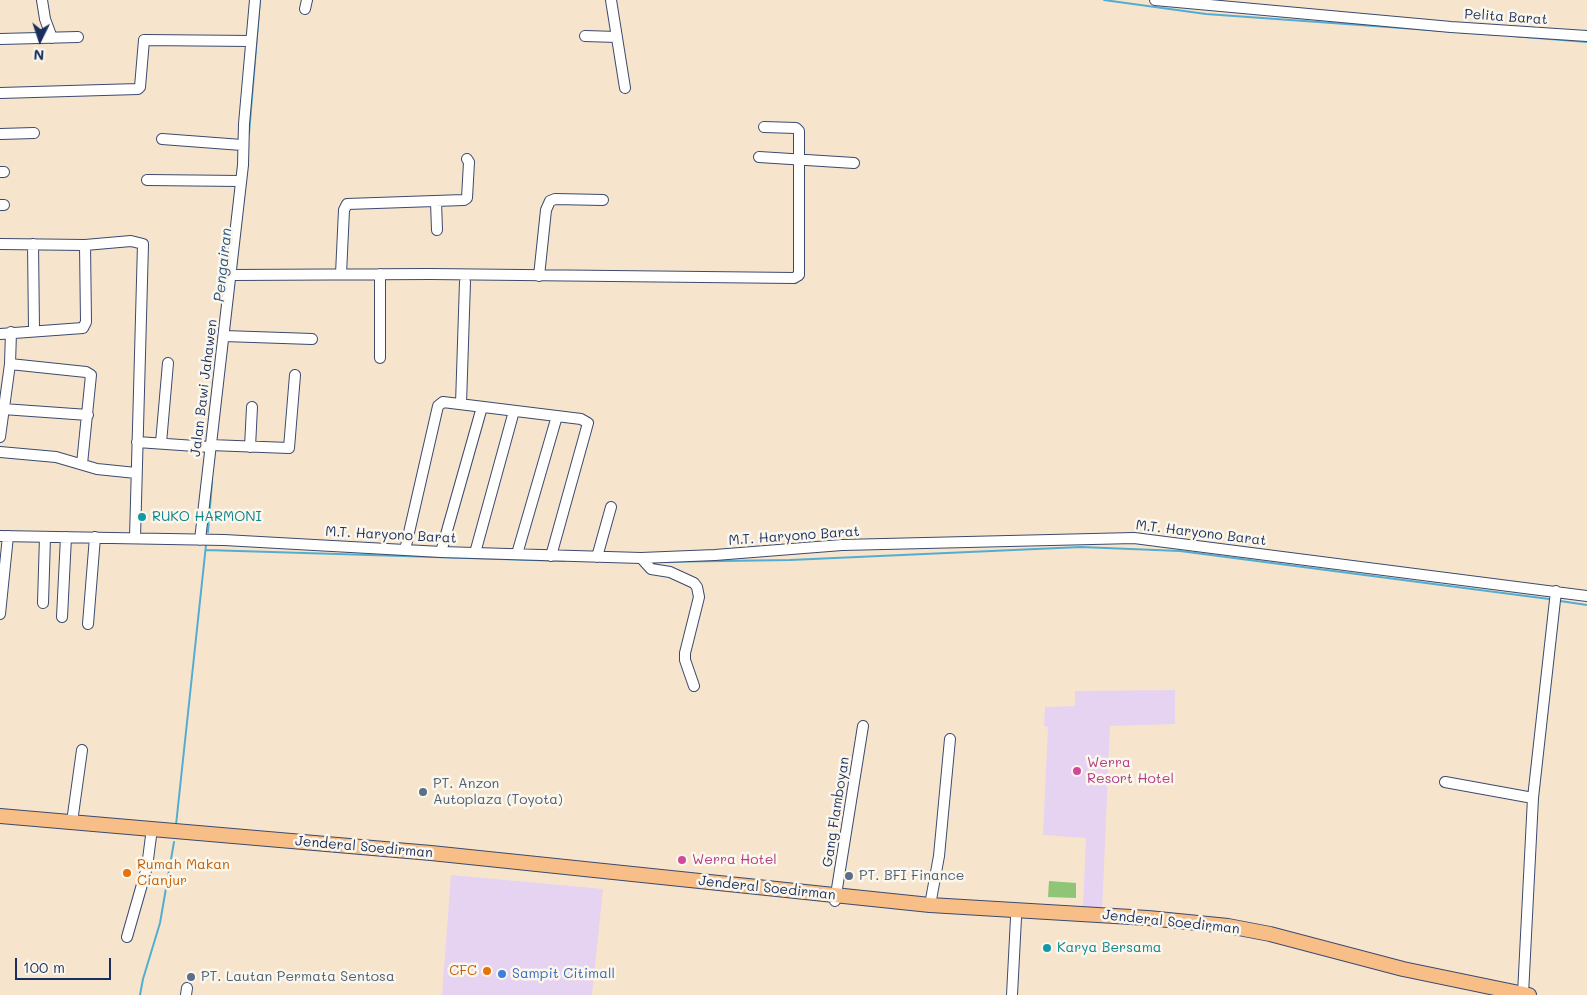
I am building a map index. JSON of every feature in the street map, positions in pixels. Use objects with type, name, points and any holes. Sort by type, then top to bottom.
[{"type":"highway","name":"Jenderal Soedirman","points":[[0,816],[580,872],[835,899],[930,912],[1148,925],[1226,933],[1492,995]]},
{"type":"highway","name":"Jenderal Soedirman","points":[[0,823],[151,836],[272,843]]},
{"type":"highway","name":"Jenderal Soedirman","points":[[835,899],[1148,918],[1228,926],[1270,934],[1403,969],[1526,994]]},
{"type":"street","points":[[42,0],[45,19],[52,38]]},
{"type":"street","name":"Jalan Bawi Jahawen","points":[[200,540],[244,164],[242,145],[254,0]]},
{"type":"street","points":[[611,0],[626,88]]},
{"type":"street","name":"Pelita Barat","points":[[1154,0],[1451,27],[1587,36]]},
{"type":"street","points":[[585,36],[617,37]]},
{"type":"street","points":[[0,39],[78,37]]},
{"type":"street","points":[[0,93],[138,89],[140,86],[144,40],[251,41]]},
{"type":"street","points":[[231,275],[380,274],[797,277],[799,272],[798,129],[764,127]]},
{"type":"street","points":[[0,134],[34,133]]},
{"type":"street","points":[[162,139],[242,145]]},
{"type":"street","points":[[759,157],[854,163]]},
{"type":"street","points":[[341,274],[344,210],[347,204],[464,200],[467,198],[469,162],[467,159]]},
{"type":"street","points":[[147,180],[241,181]]},
{"type":"street","points":[[539,276],[546,210],[550,201],[555,199],[603,200]]},
{"type":"street","points":[[436,202],[437,230]]},
{"type":"street","points":[[0,244],[85,245],[132,241],[143,244],[135,538]]},
{"type":"street","points":[[33,244],[34,330]]},
{"type":"street","points":[[0,334],[81,328],[84,326],[85,245]]},
{"type":"street","points":[[380,274],[380,358]]},
{"type":"street","points":[[462,404],[465,282]]},
{"type":"street","points":[[0,437],[3,402],[10,364],[11,332]]},
{"type":"street","points":[[224,336],[312,339]]},
{"type":"street","points":[[161,443],[168,363]]},
{"type":"street","points":[[10,364],[89,373],[91,379],[82,464]]},
{"type":"street","points":[[137,442],[289,448],[296,375]]},
{"type":"street","points":[[3,402],[88,415]]},
{"type":"street","points":[[405,550],[438,406],[443,402],[585,420],[588,428],[551,556]]},
{"type":"street","points":[[441,552],[482,407]]},
{"type":"street","points":[[250,447],[252,408]]},
{"type":"street","points":[[475,553],[514,411]]},
{"type":"street","points":[[517,554],[557,416]]},
{"type":"street","points":[[0,452],[56,457],[97,469],[136,473]]},
{"type":"street","points":[[597,558],[611,507]]},
{"type":"street","points":[[0,614],[4,536]]},
{"type":"street","name":"M.T. Haryono Barat","points":[[4,536],[200,540],[597,558],[715,555],[842,545],[1134,538],[1587,596]]},
{"type":"street","points":[[43,603],[44,537]]},
{"type":"street","points":[[62,617],[66,537]]},
{"type":"street","points":[[88,624],[95,537]]},
{"type":"street","points":[[640,558],[651,568],[670,572],[694,583],[697,587],[698,596],[685,653],[685,660],[694,686]]},
{"type":"street","points":[[1526,994],[1533,798],[1556,591]]},
{"type":"street","name":"Gang Flamboyan","points":[[835,899],[863,726]]},
{"type":"street","points":[[930,905],[939,856],[950,739]]},
{"type":"street","points":[[72,822],[82,750]]},
{"type":"street","points":[[1445,782],[1533,798]]},
{"type":"street","points":[[127,937],[147,867],[151,836]]},
{"type":"street","points":[[1012,995],[1016,918]]},
{"type":"shaded area","name":"Werra Resort Hotel","points":[[1175,690],[1175,724],[1110,726],[1102,911],[1083,910],[1086,838],[1043,835],[1048,727],[1044,726],[1045,707],[1075,706],[1075,691]]},
{"type":"shaded area","points":[[451,875],[603,889],[592,995],[442,995]]},
{"type":"green space","points":[[1049,881],[1076,883],[1076,898],[1048,897]]},
{"type":"waterway","name":"Pengairan","points":[[249,134],[260,0]]},
{"type":"waterway","points":[[1104,0],[1206,14],[1500,35]]},
{"type":"waterway","points":[[1512,36],[1587,42]]},
{"type":"waterway","name":"Pengairan","points":[[208,532],[212,482]]},
{"type":"waterway","points":[[176,825],[206,545]]},
{"type":"waterway","points":[[654,562],[790,560],[1081,547],[1180,551],[1549,599]]},
{"type":"waterway","points":[[206,550],[565,561]]},
{"type":"waterway","points":[[1560,601],[1587,605]]},
{"type":"waterway","points":[[140,995],[160,923],[174,842]]},
{"type":"place","name":"RUKO HARMONI","points":[[142,517]]},
{"type":"place","name":"Werra Resort Hotel","points":[[1077,771]]},
{"type":"place","name":"PT. Anzon Autoplaza (Toyota)","points":[[423,792]]},
{"type":"place","name":"Werra Hotel","points":[[682,860]]},
{"type":"place","name":"Rumah Makan Cianjur","points":[[127,873]]},
{"type":"place","name":"PT. BFI Finance","points":[[849,876]]},
{"type":"place","name":"Karya Bersama","points":[[1047,948]]},
{"type":"place","name":"CFC","points":[[487,971]]},
{"type":"place","name":"Sampit Citimall","points":[[502,974]]},
{"type":"place","name":"PT. Lautan Permata Sentosa","points":[[191,977]]}]
